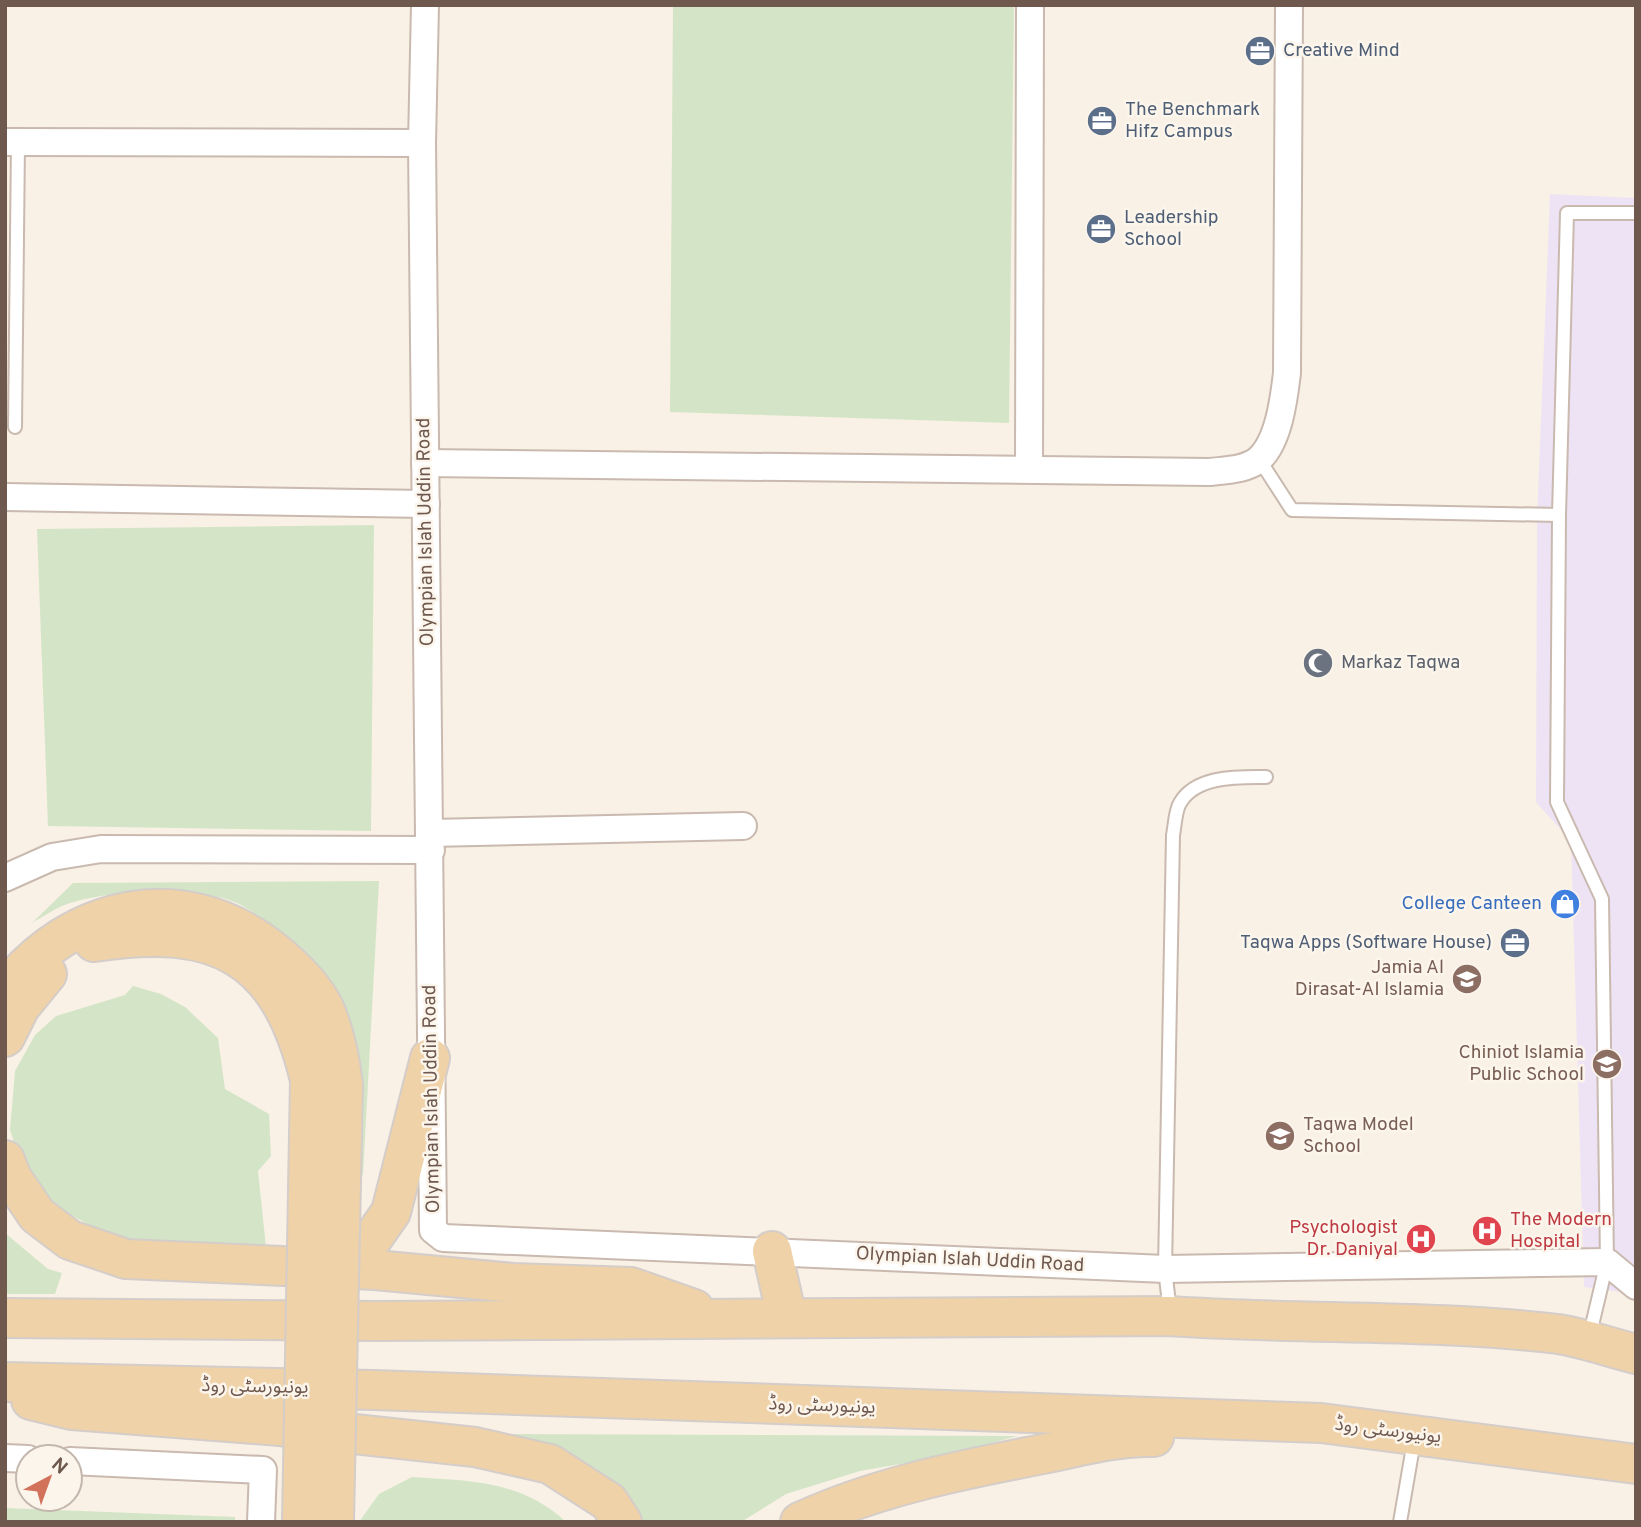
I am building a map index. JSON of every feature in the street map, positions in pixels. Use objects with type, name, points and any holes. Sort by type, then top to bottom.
[{"type":"main road","points":[[5,990],[24,966],[59,939],[99,918],[142,909],[185,909],[226,922],[260,941],[294,968],[323,1006],[339,1048],[327,1082],[302,1522]]},
{"type":"main road","points":[[5,1037],[20,1007],[39,980],[68,956],[94,942],[136,936],[174,936],[210,944],[239,957],[271,984],[300,1039],[327,1082],[334,1522]]},
{"type":"main road","points":[[335,1269],[368,1245],[391,1212],[430,1058]]},
{"type":"main road","points":[[5,1160],[12,1178],[37,1215],[70,1240],[126,1259],[335,1269],[513,1283],[631,1287],[718,1318]]},
{"type":"main road","points":[[772,1251],[787,1318]]},
{"type":"main road","points":[[5,1318],[321,1321],[1170,1316],[1272,1323],[1419,1324],[1561,1335],[1636,1354]]},
{"type":"main road","name":"یونیورسٹی روڈ","points":[[5,1382],[373,1390],[1321,1423],[1416,1433],[1636,1464]]},
{"type":"main road","points":[[5,1394],[72,1410],[280,1426],[475,1447],[550,1464],[609,1502],[622,1522]]},
{"type":"main road","points":[[800,1522],[883,1491],[989,1465],[1094,1444],[1144,1436],[1228,1444],[1321,1423]]},
{"type":"street","name":"Olympian Islah Uddin Road","points":[[425,5],[422,143],[433,1230],[443,1238],[1165,1269],[1607,1262]]},
{"type":"street","points":[[1029,468],[1030,5]]},
{"type":"street","points":[[425,463],[1210,472],[1241,468],[1259,459],[1279,418],[1287,373],[1289,5]]},
{"type":"street","points":[[11,142],[422,143]]},
{"type":"street","points":[[5,498],[426,504]]},
{"type":"street","points":[[5,878],[52,857],[101,849],[431,841],[743,826]]},
{"type":"street","points":[[1607,1262],[1636,1286]]},
{"type":"street","points":[[84,1462],[263,1470],[261,1522]]},
{"type":"lane","points":[[11,142],[15,427]]},
{"type":"lane","points":[[1588,1342],[1607,1262],[1602,900],[1557,802],[1559,515],[1567,213],[1636,213]]},
{"type":"lane","points":[[1259,459],[1292,510],[1559,515]]},
{"type":"lane","points":[[1170,1316],[1165,1269],[1173,835],[1180,803],[1197,788],[1227,778],[1266,777]]},
{"type":"lane","points":[[1400,1522],[1416,1433]]},
{"type":"shaded area","points":[[1550,194],[1636,198],[1636,1294],[1584,1287],[1571,841],[1536,802],[1537,519]]},
{"type":"green space","points":[[673,5],[1014,5],[1009,423],[670,412]]},
{"type":"green space","points":[[374,525],[371,831],[48,826],[37,529]]},
{"type":"green space","points":[[379,881],[363,1175],[354,1176],[300,954],[267,922],[243,906],[226,899],[205,894],[157,891],[88,898],[55,909],[32,923],[73,883]]},
{"type":"green space","points":[[133,986],[161,994],[185,1007],[218,1038],[225,1089],[269,1114],[271,1156],[258,1171],[267,1257],[117,1240],[60,1209],[43,1194],[20,1160],[10,1130],[15,1071],[35,1035],[56,1016],[125,995]]},
{"type":"green space","points":[[5,1233],[48,1269],[62,1273],[55,1294],[5,1294]]},
{"type":"green space","points":[[487,1434],[1017,1436],[946,1456],[860,1471],[786,1494],[741,1522],[626,1522]]},
{"type":"green space","points":[[412,1477],[474,1482],[513,1490],[549,1508],[566,1522],[359,1522],[379,1494]]},
{"type":"green space","points":[[5,1508],[14,1508],[14,1513],[84,1511],[235,1517],[235,1522],[5,1522]]},
{"type":"place","name":"Creative Mind","points":[[1260,51]]},
{"type":"place","name":"The Benchmark Hifz Campus","points":[[1102,121]]},
{"type":"place","name":"Leadership School","points":[[1101,229]]},
{"type":"place","name":"Markaz Taqwa","points":[[1318,663]]},
{"type":"place","name":"College Canteen","points":[[1565,904]]},
{"type":"place","name":"Taqwa Apps (Software House)","points":[[1515,943]]},
{"type":"place","name":"Jamia Al Dirasat-Al Islamia","points":[[1467,979]]},
{"type":"place","name":"Chiniot Islamia Public School","points":[[1607,1064]]},
{"type":"place","name":"Taqwa Model School","points":[[1280,1136]]},
{"type":"place","name":"The Modern Hospital","points":[[1487,1231]]},
{"type":"place","name":"Psychologist Dr. Daniyal","points":[[1421,1239]]}]
